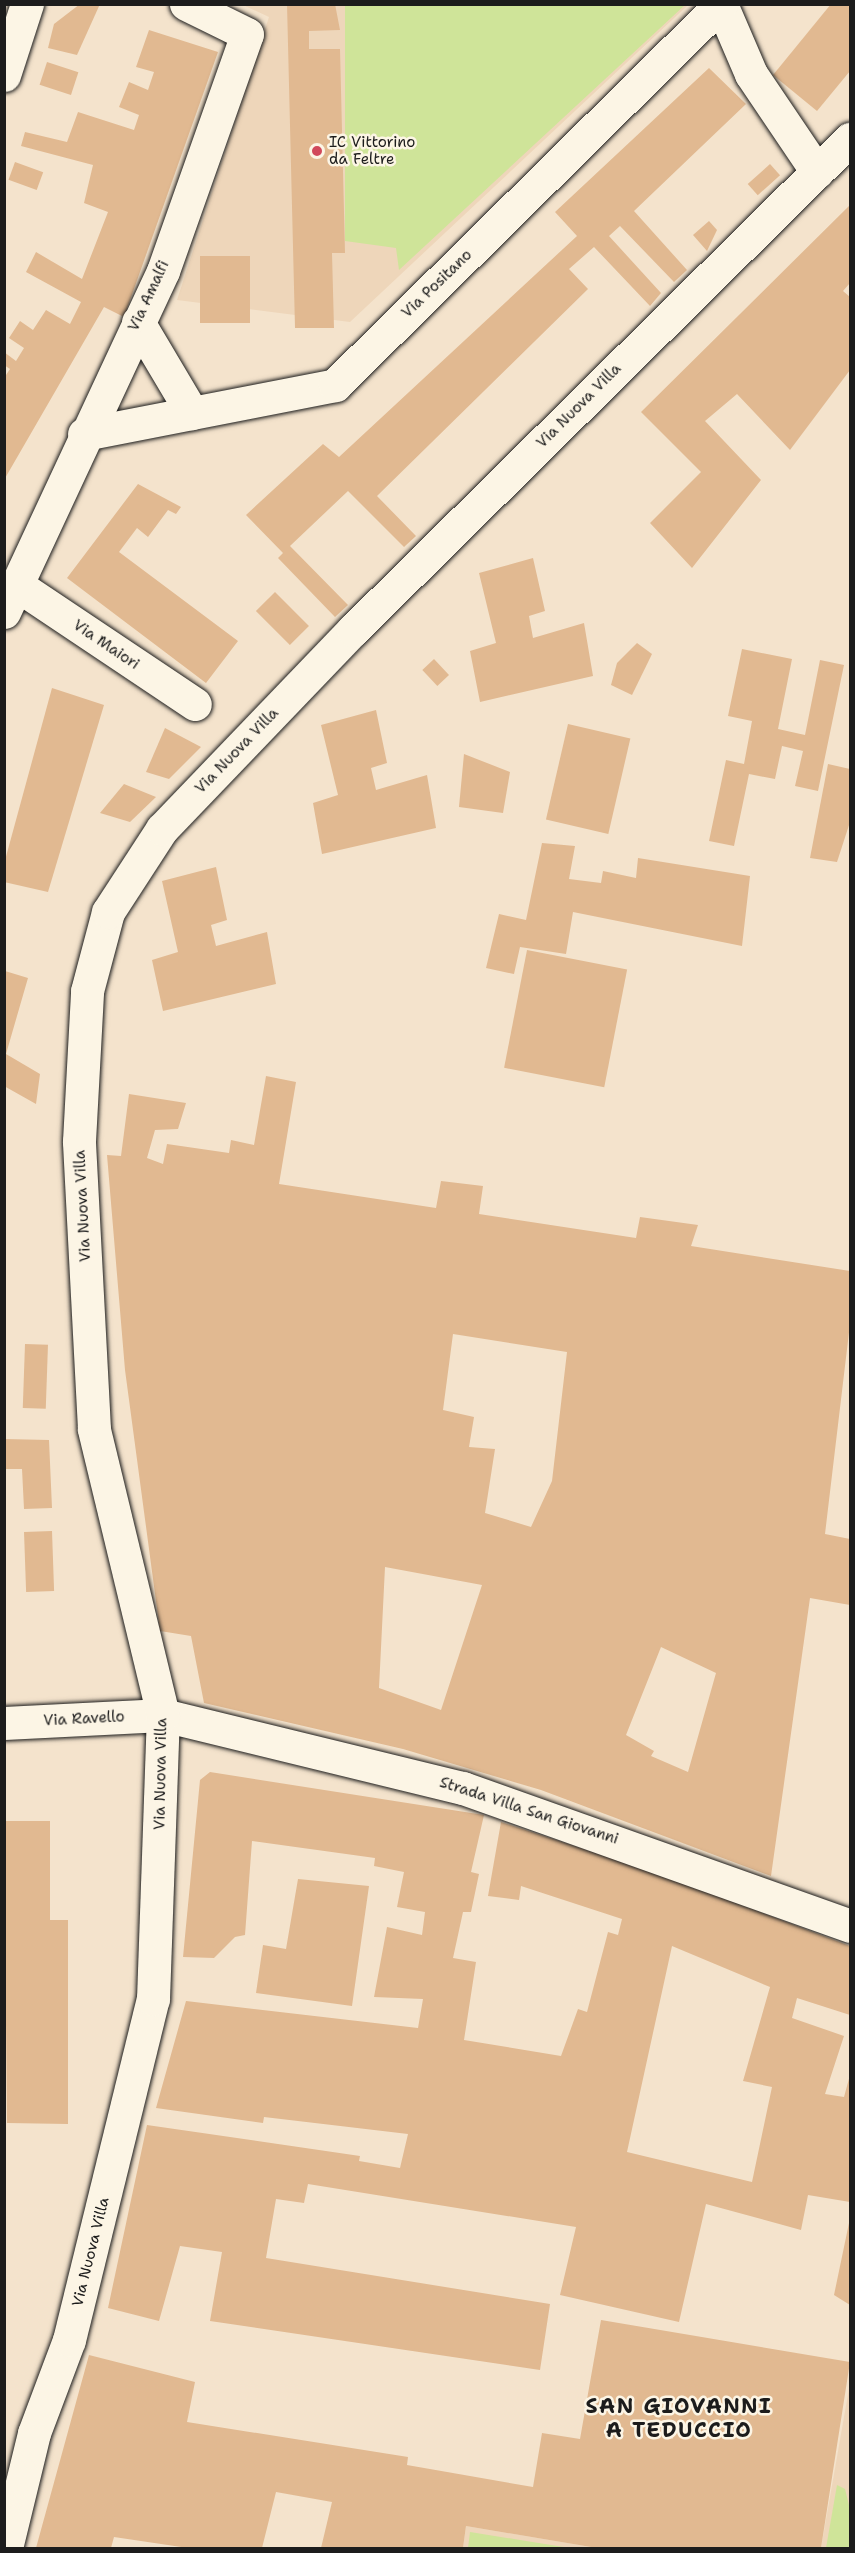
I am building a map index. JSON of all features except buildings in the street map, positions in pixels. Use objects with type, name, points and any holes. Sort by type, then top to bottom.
[{"type":"street","points":[[4,75],[27,4]]},
{"type":"street","name":"Via Amalfi","points":[[13,576],[163,271],[246,34],[186,4]]},
{"type":"street","points":[[721,5],[751,74],[817,172]]},
{"type":"street","name":"Via Positano","points":[[84,435],[334,385],[721,5]]},
{"type":"street","name":"Via Nuova Villa","points":[[6,2548],[34,2433],[69,2340],[153,1999],[164,1715],[94,1430],[79,1141],[87,991],[108,912],[162,829],[353,630],[850,139]]},
{"type":"street","points":[[138,322],[192,413]]},
{"type":"street","name":"Via Maiori","points":[[13,576],[195,704]]},
{"type":"street","name":"Via Ravello","points":[[4,1723],[164,1715]]},
{"type":"street","name":"Strada Villa San Giovanni","points":[[164,1715],[463,1788],[850,1926]]},
{"type":"shaded area","points":[[243,5],[688,5],[350,322],[177,300],[269,17]]},
{"type":"shaded area","points":[[850,2383],[850,2548],[821,2548]]},
{"type":"shaded area","points":[[466,2526],[597,2548],[463,2548]]},
{"type":"green space","points":[[345,4],[685,5],[399,270],[396,248],[345,241]]},
{"type":"green space","points":[[837,2485],[845,2489],[850,2509],[850,2548],[826,2548]]},
{"type":"green space","points":[[470,2532],[570,2548],[468,2548]]},
{"type":"place","name":"IC Vittorino da Feltre","points":[[317,151]]},
{"type":"district","name":"SAN GIOVANNI A TEDUCCIO","points":[[679,2418]]}]
